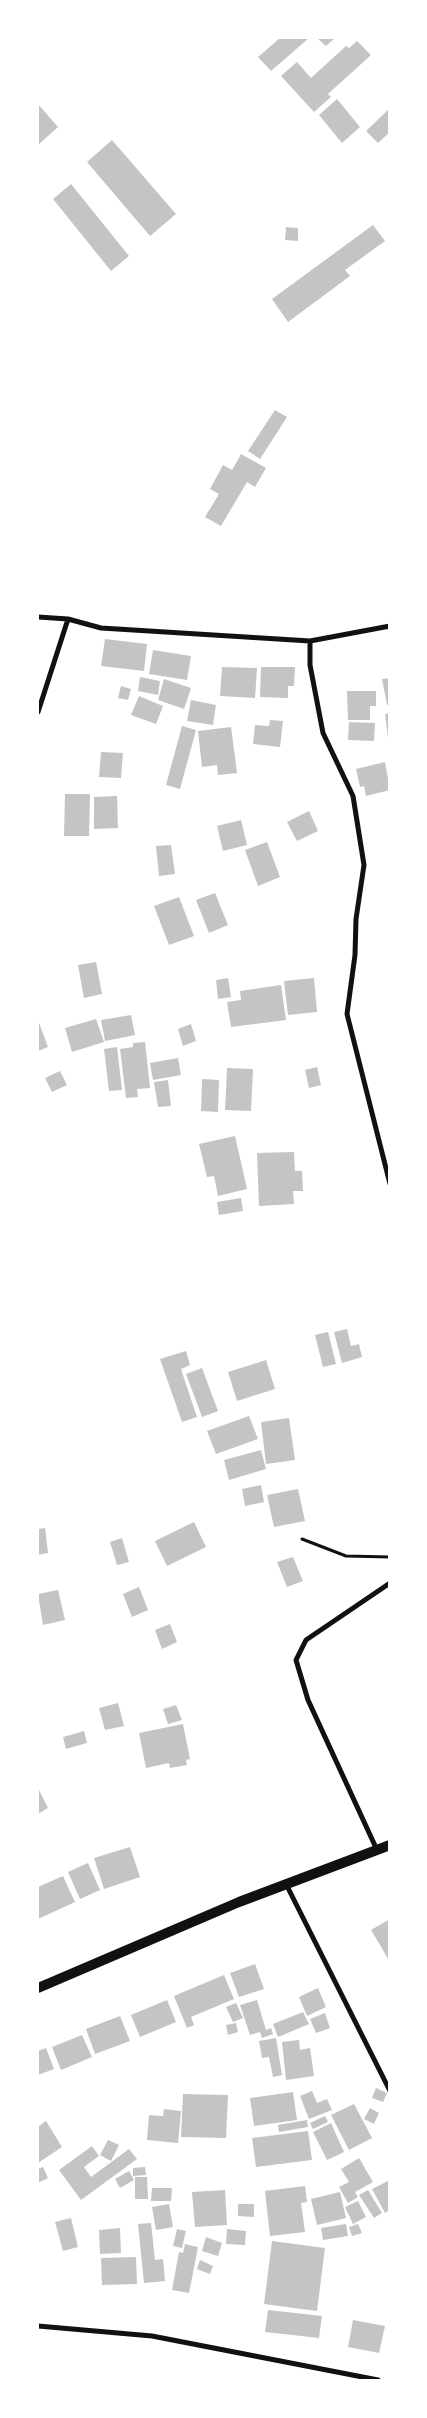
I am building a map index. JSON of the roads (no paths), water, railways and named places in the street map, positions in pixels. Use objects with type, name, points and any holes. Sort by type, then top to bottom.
[{"type":"main road","points":[[38,1988],[239,1902],[287,1886],[390,1845]]},
{"type":"street","points":[[38,617],[68,619],[101,628],[310,641],[390,626]]},
{"type":"street","points":[[38,712],[68,619]]},
{"type":"street","points":[[310,641],[310,665],[323,733],[353,796],[364,865],[356,919],[347,1014],[390,1184]]},
{"type":"street","points":[[376,1850],[308,1700],[296,1660],[306,1640],[390,1583]]},
{"type":"street","points":[[287,1886],[390,2090]]},
{"type":"street","points":[[38,2326],[152,2336],[378,2380]]}]
